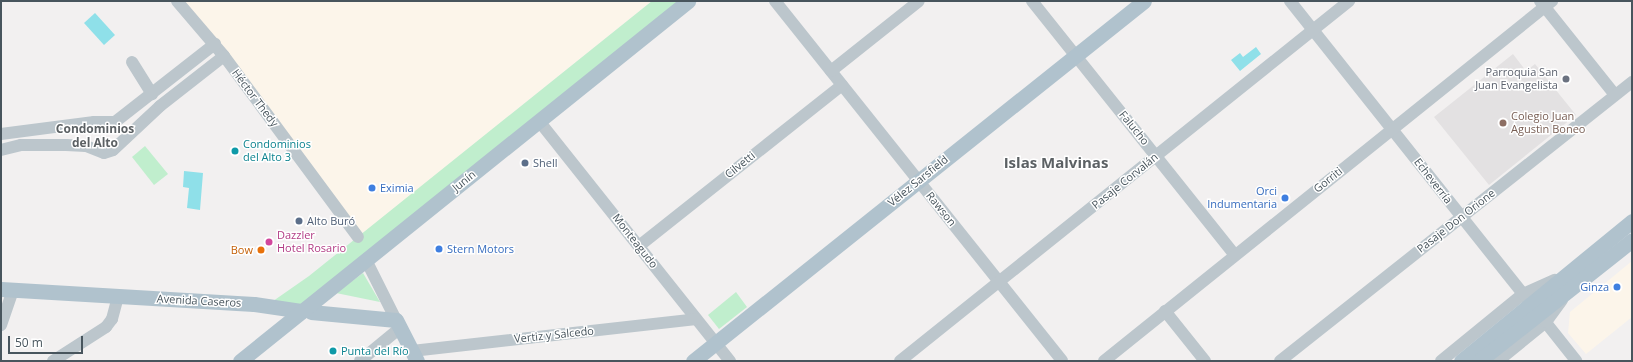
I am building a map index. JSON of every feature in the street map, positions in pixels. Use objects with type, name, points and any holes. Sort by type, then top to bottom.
[{"type":"main road","name":"Junín","points":[[240,361],[307,311],[366,260],[688,1]]},
{"type":"main road","name":"Vélez Sarsfield","points":[[693,361],[1144,1]]},
{"type":"main road","points":[[1479,361],[1534,308],[1560,278],[1632,221]]},
{"type":"main road","points":[[1460,361],[1534,308],[1570,289],[1632,240]]},
{"type":"main road","name":"Avenida Caseros","points":[[7,289],[254,304],[398,324]]},
{"type":"main road","points":[[398,324],[415,356]]},
{"type":"street","name":"Héctor Thedy","points":[[177,1],[215,44],[358,237]]},
{"type":"street","name":"Rawson","points":[[775,1],[1062,361]]},
{"type":"street","points":[[831,71],[919,1]]},
{"type":"street","name":"Falucho","points":[[1032,1],[1235,255]]},
{"type":"street","name":"Echeverría","points":[[1290,1],[1576,361]]},
{"type":"street","name":"Pasaje Corvalán","points":[[900,361],[1349,1]]},
{"type":"street","points":[[1546,3],[1615,95]]},
{"type":"street","name":"Gorriti","points":[[1104,361],[1392,130],[1546,3]]},
{"type":"street","points":[[1,134],[94,122],[115,122],[122,119],[215,44]]},
{"type":"street","points":[[1,150],[21,145],[86,146],[104,153],[119,147],[132,129],[224,56]]},
{"type":"street","points":[[132,62],[152,94]]},
{"type":"street","name":"Pasaje Don Orione","points":[[1280,361],[1632,82]]},
{"type":"street","name":"Cilvetti","points":[[639,246],[842,85]]},
{"type":"street","points":[[122,119],[122,125],[126,129],[132,129]]},
{"type":"street","name":"Monteagudo","points":[[539,121],[730,361]]},
{"type":"street","points":[[360,361],[398,324],[366,260]]},
{"type":"street","points":[[1,325],[7,289]]},
{"type":"street","points":[[53,361],[106,327],[112,319],[118,296]]},
{"type":"street","points":[[1441,361],[1534,308]]},
{"type":"street","points":[[1498,361],[1534,308]]},
{"type":"street","points":[[1165,311],[1205,361]]},
{"type":"street","name":"Vertiz y Salcedo","points":[[415,356],[696,319]]},
{"type":"shaded area","points":[[177,1],[652,1],[358,237]]},
{"type":"shaded area","name":"Colegio Juan Agustìn Boneo","points":[[1513,54],[1526,71],[1535,64],[1576,115],[1489,185],[1434,117]]},
{"type":"shaded area","name":"Ginza","points":[[1632,261],[1632,317],[1586,354],[1568,333],[1570,312]]},
{"type":"green space","points":[[652,1],[688,1],[302,311],[266,306],[309,276]]},
{"type":"green space","points":[[145,146],[168,174],[154,185],[132,157]]},
{"type":"green space","points":[[363,273],[380,302],[336,293]]},
{"type":"green space","points":[[736,292],[747,307],[719,329],[708,315]]},
{"type":"water","points":[[95,13],[115,35],[104,45],[84,23]]},
{"type":"water","points":[[1256,47],[1261,54],[1240,71],[1231,60],[1240,53],[1243,57]]},
{"type":"water","points":[[184,171],[203,173],[200,210],[187,208],[189,188],[183,187]]},
{"type":"place","name":"Parroquia San Juan Evangelista","points":[[1566,79]]},
{"type":"place","name":"Colegio Juan Agustìn Boneo","points":[[1503,123]]},
{"type":"place","name":"Condominios del Alto 3","points":[[235,151]]},
{"type":"place","name":"Shell","points":[[525,163]]},
{"type":"place","name":"Eximia","points":[[372,188]]},
{"type":"place","name":"Orci Indumentaria","points":[[1285,198]]},
{"type":"place","name":"Alto Buró","points":[[299,221]]},
{"type":"place","name":"Dazzler Hotel Rosario","points":[[269,242]]},
{"type":"place","name":"Stern Motors","points":[[439,249]]},
{"type":"place","name":"Bow","points":[[261,250]]},
{"type":"place","name":"Ginza","points":[[1617,287]]},
{"type":"place","name":"Punta del Río","points":[[333,351]]},
{"type":"district","name":"Condominios del Alto","points":[[95,136]]},
{"type":"district","name":"Islas Malvinas","points":[[1056,163]]}]
